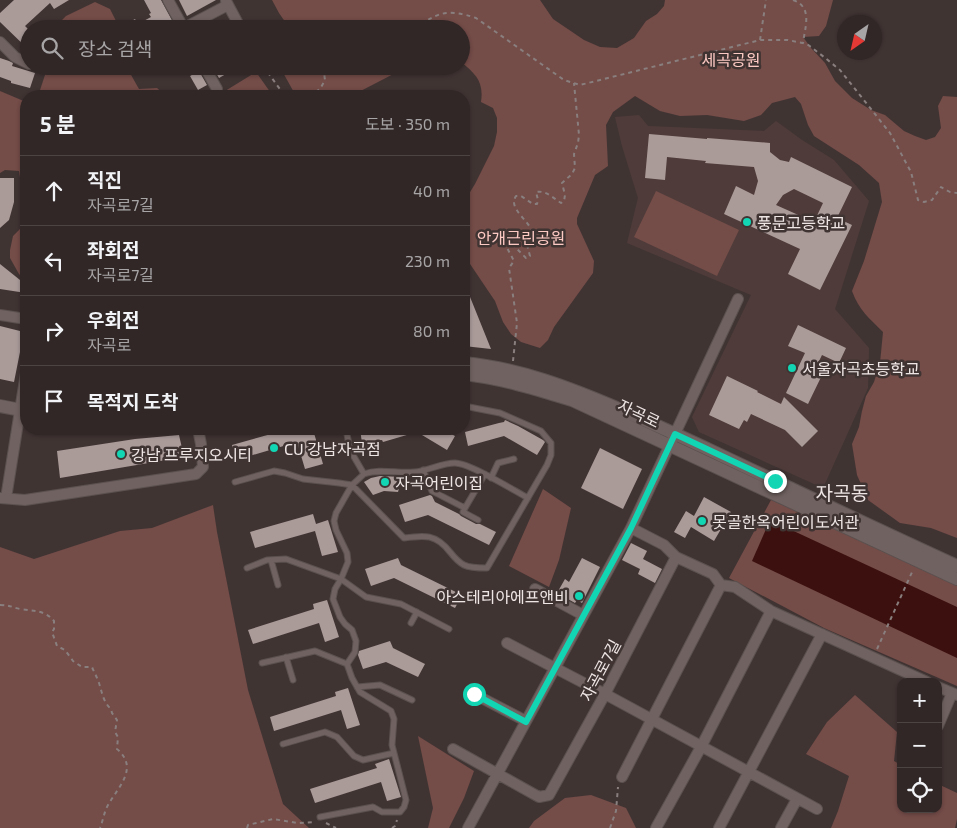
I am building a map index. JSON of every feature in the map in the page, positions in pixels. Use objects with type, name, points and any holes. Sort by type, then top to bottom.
[{"type":"main road","name":"자곡로","points":[[470,363],[481,364],[537,377],[576,390],[957,579]]},
{"type":"main road","name":"자곡로","points":[[470,375],[534,388],[572,400],[672,439],[957,566]]},
{"type":"main road","points":[[0,406],[20,409]]},
{"type":"street","points":[[168,0],[178,20]]},
{"type":"street","points":[[198,20],[227,3],[236,20]]},
{"type":"street","points":[[0,42],[20,59]]},
{"type":"street","points":[[209,75],[217,89]]},
{"type":"street","points":[[468,828],[631,528],[738,299]]},
{"type":"street","points":[[0,315],[20,318]]},
{"type":"street","points":[[20,423],[3,498],[24,500],[196,474],[203,467],[199,435]]},
{"type":"street","points":[[631,528],[664,545],[676,557],[713,574],[722,585],[735,587],[771,610],[918,678]]},
{"type":"street","name":"자곡로7길","points":[[497,774],[539,797],[549,795],[605,694],[676,557]]},
{"type":"street","points":[[622,777],[722,585]]},
{"type":"street","points":[[535,589],[583,615]]},
{"type":"street","points":[[656,828],[701,747],[771,610]]},
{"type":"street","points":[[719,828],[822,634]]},
{"type":"street","points":[[507,643],[817,809]]},
{"type":"street","points":[[940,723],[955,694],[942,689]]},
{"type":"street","points":[[474,694],[526,722]]},
{"type":"street","points":[[453,750],[497,774]]},
{"type":"street","points":[[781,828],[797,799]]},
{"type":"lane","points":[[235,482],[274,471],[302,479],[352,485],[404,538],[434,537],[443,544],[456,560],[465,566],[488,568],[551,455],[551,443],[540,431],[500,413],[470,407]]},
{"type":"lane","points":[[347,435],[350,450],[364,474]]},
{"type":"lane","points":[[491,478],[498,463],[514,459]]},
{"type":"lane","points":[[347,664],[355,652],[356,641],[352,630],[340,617],[334,599],[335,589],[348,562],[347,553],[336,530],[334,521],[336,513],[352,485],[369,472],[414,472],[457,463],[477,470],[528,498]]},
{"type":"lane","points":[[423,470],[432,491],[465,508]]},
{"type":"lane","points":[[478,520],[463,512],[485,474]]},
{"type":"lane","points":[[248,568],[267,560],[286,559],[341,579],[366,598],[401,604],[449,629]]},
{"type":"lane","points":[[271,560],[278,585]]},
{"type":"lane","points":[[411,623],[417,612]]},
{"type":"lane","points":[[262,663],[315,651],[347,664],[360,692],[390,711],[394,719],[392,745],[406,800],[404,807],[400,812],[382,812],[373,807],[320,817]]},
{"type":"lane","points":[[286,657],[293,680]]},
{"type":"lane","points":[[358,687],[380,685],[412,700]]},
{"type":"lane","points":[[283,744],[325,732],[337,737],[354,756],[363,760],[394,753]]},
{"type":"path","points":[[760,40],[766,0]]},
{"type":"path","points":[[793,0],[804,7],[807,14],[803,43]]},
{"type":"path","points":[[427,20],[447,12],[476,18],[564,80],[580,85],[760,40],[788,40],[807,44],[840,70],[890,133],[911,172],[918,200],[924,202],[932,200],[941,187],[950,192],[957,193]]},
{"type":"path","points":[[270,75],[281,90]]},
{"type":"path","points":[[318,90],[325,80],[324,75]]},
{"type":"path","points":[[512,371],[517,323],[509,268],[514,261],[506,246],[510,242],[526,258],[530,256],[524,232],[532,234],[532,229],[514,204],[514,199],[516,196],[520,196],[533,204],[537,204],[536,192],[541,191],[546,192],[561,203],[564,201],[565,195],[562,183],[572,174],[575,168],[574,154],[579,135],[574,83]]},
{"type":"path","points":[[873,657],[914,570]]},
{"type":"path","points":[[0,605],[39,611],[51,617],[54,621],[52,632],[57,646],[82,667],[92,667],[101,693],[116,720],[117,749],[124,755],[128,768],[120,788],[107,806],[100,828]]},
{"type":"path","points":[[610,828],[616,810],[619,781],[622,777]]},
{"type":"path","points":[[392,828],[395,826],[400,812]]},
{"type":"path","points":[[247,828],[248,826],[273,819],[298,823],[321,821],[336,828]]},
{"type":"shaded area","points":[[639,115],[648,126],[764,131],[776,121],[834,160],[869,201],[835,309],[869,348],[868,388],[823,488],[699,432],[692,417],[751,295],[627,243],[638,198],[615,117]]},
{"type":"shaded area","points":[[770,520],[957,607],[957,658],[752,561]]},
{"type":"green space","name":"세곡공원","points":[[272,0],[540,0],[553,19],[584,40],[600,47],[617,48],[634,38],[646,21],[657,14],[664,6],[665,0],[833,0],[826,26],[819,36],[803,37],[825,63],[835,81],[852,98],[871,110],[885,115],[904,131],[926,140],[935,137],[941,128],[938,106],[943,96],[957,97],[957,538],[931,528],[900,523],[868,500],[857,475],[852,444],[859,427],[866,396],[874,382],[880,363],[883,332],[861,309],[852,291],[864,261],[882,202],[879,183],[859,165],[814,136],[801,104],[795,97],[772,103],[761,115],[744,121],[707,115],[680,116],[660,111],[635,96],[613,112],[606,125],[608,166],[595,175],[577,218],[577,224],[594,261],[593,273],[554,327],[548,340],[540,348],[521,342],[511,334],[503,322],[495,301],[470,264],[470,192],[494,146],[497,118],[493,108],[481,102],[480,84],[470,69],[470,20],[284,20]]},
{"type":"green space","points":[[95,2],[110,9],[116,20],[62,20],[66,16]]},
{"type":"green space","points":[[45,75],[131,75],[139,89],[157,88],[159,90],[40,90]]},
{"type":"green space","points":[[251,75],[258,75],[269,90],[227,90]]},
{"type":"green space","points":[[284,75],[392,75],[363,90],[293,90]]},
{"type":"green space","points":[[0,91],[20,99],[20,178],[19,171],[5,170],[0,173]]},
{"type":"green space","points":[[656,191],[739,230],[717,276],[634,237]]},
{"type":"green space","points":[[20,229],[20,275],[10,258],[13,236]]},
{"type":"green space","points":[[543,489],[571,508],[559,560],[549,587],[509,566]]},
{"type":"green space","points":[[771,500],[957,584],[957,686],[824,628],[729,578]]},
{"type":"green space","points":[[213,505],[248,690],[283,804],[309,828],[0,828],[0,547],[34,559],[120,531],[152,528]]},
{"type":"green space","points":[[855,695],[897,732],[894,761],[897,763],[897,813],[942,813],[942,786],[957,793],[955,828],[831,828],[849,776],[806,754],[827,722]]},
{"type":"green space","points":[[418,736],[474,771],[464,798],[449,828],[428,828],[433,808]]},
{"type":"green space","points":[[591,795],[626,808],[636,828],[529,828],[534,821],[565,798]]},
{"type":"building","points":[[14,0],[69,0],[54,9],[50,3],[32,20],[20,20],[20,41],[0,22],[0,13]]},
{"type":"building","points":[[144,0],[161,0],[172,20],[145,20],[151,17],[149,14],[151,13]]},
{"type":"building","points":[[179,0],[216,0],[187,16]]},
{"type":"building","points":[[0,58],[13,63],[12,66],[20,68],[20,75],[34,75],[30,88],[11,83],[11,81],[0,77]]},
{"type":"building","points":[[201,75],[207,85],[198,90],[190,76]]},
{"type":"building","points":[[649,134],[770,143],[770,152],[780,160],[789,162],[791,157],[852,187],[837,218],[852,225],[820,290],[788,274],[800,249],[724,214],[736,186],[754,195],[758,181],[754,167],[705,163],[706,161],[667,157],[665,180],[645,178]],"holes":[[[794,189],[823,203],[814,222],[776,205],[783,195]]]},
{"type":"building","points":[[0,178],[14,178],[14,202],[9,220],[0,228]]},
{"type":"building","points":[[0,264],[20,280],[20,292],[0,289]]},
{"type":"building","points":[[470,297],[491,349],[470,347]]},
{"type":"building","points":[[798,325],[846,348],[839,363],[822,355],[815,369],[823,373],[808,404],[786,393],[805,353],[788,346]]},
{"type":"building","points":[[0,326],[20,331],[20,352],[14,382],[0,379]]},
{"type":"building","points":[[727,376],[781,404],[784,397],[818,431],[802,447],[785,430],[751,414],[747,422],[744,420],[739,429],[709,415]]},
{"type":"building","points":[[505,420],[518,426],[545,442],[537,455],[504,436],[468,446],[466,435],[470,435],[470,431],[504,422]]},
{"type":"building","name":"강남 프루지오시티","points":[[179,435],[184,457],[60,478],[57,451],[135,439]]},
{"type":"building","points":[[268,435],[315,435],[323,464],[305,469],[297,442],[236,460],[232,445]]},
{"type":"building","points":[[361,435],[407,435],[383,442],[382,440],[362,443]]},
{"type":"building","points":[[422,435],[455,436],[447,450]]},
{"type":"building","points":[[600,448],[642,469],[623,509],[581,488]]},
{"type":"building","points":[[380,476],[402,477],[398,492],[384,491],[373,495],[364,482]]},
{"type":"building","points":[[430,495],[435,502],[476,524],[496,532],[489,545],[428,515],[405,522],[399,505]]},
{"type":"building","name":"못골한옥어린이도서관","points":[[704,497],[731,512],[714,541],[691,527],[685,538],[674,532],[686,511],[694,516]]},
{"type":"building","points":[[313,514],[316,524],[328,520],[338,552],[322,556],[315,531],[255,548],[250,532]]},
{"type":"building","points":[[631,543],[647,551],[643,559],[662,569],[655,583],[638,574],[640,569],[622,560]]},
{"type":"building","points":[[398,558],[401,565],[462,595],[455,608],[394,578],[371,586],[365,569]]},
{"type":"building","points":[[582,558],[600,567],[582,603],[577,600],[575,603],[557,593],[565,579],[569,582]]},
{"type":"building","points":[[327,600],[339,637],[325,642],[319,623],[253,644],[248,630],[314,609],[313,604]]},
{"type":"building","points":[[390,641],[393,648],[425,664],[418,677],[386,662],[363,669],[358,655],[359,651]]},
{"type":"building","points":[[348,688],[360,725],[347,729],[341,710],[274,731],[270,717],[336,696],[335,692]]},
{"type":"building","points":[[389,759],[401,797],[387,801],[381,782],[315,803],[310,789],[377,768],[375,764]]},
{"type":"place","name":"풍문고등학교","points":[[747,222]]},
{"type":"place","name":"서울자곡초등학교","points":[[792,368]]},
{"type":"place","name":"CU 강남자곡점","points":[[274,448]]},
{"type":"place","name":"강남 프루지오시티","points":[[121,454]]},
{"type":"place","name":"자곡어린이집","points":[[385,482]]},
{"type":"place","name":"못골한옥어린이도서관","points":[[702,521]]},
{"type":"place","name":"아스테리아에프앤비","points":[[579,596]]},
{"type":"district","name":"자곡동","points":[[842,492]]},
{"type":"route","points":[[474,694],[526,722],[631,528],[675,434],[775,481]]},
{"type":"park label","name":"안개근린공원","points":[[521,237]]}]
